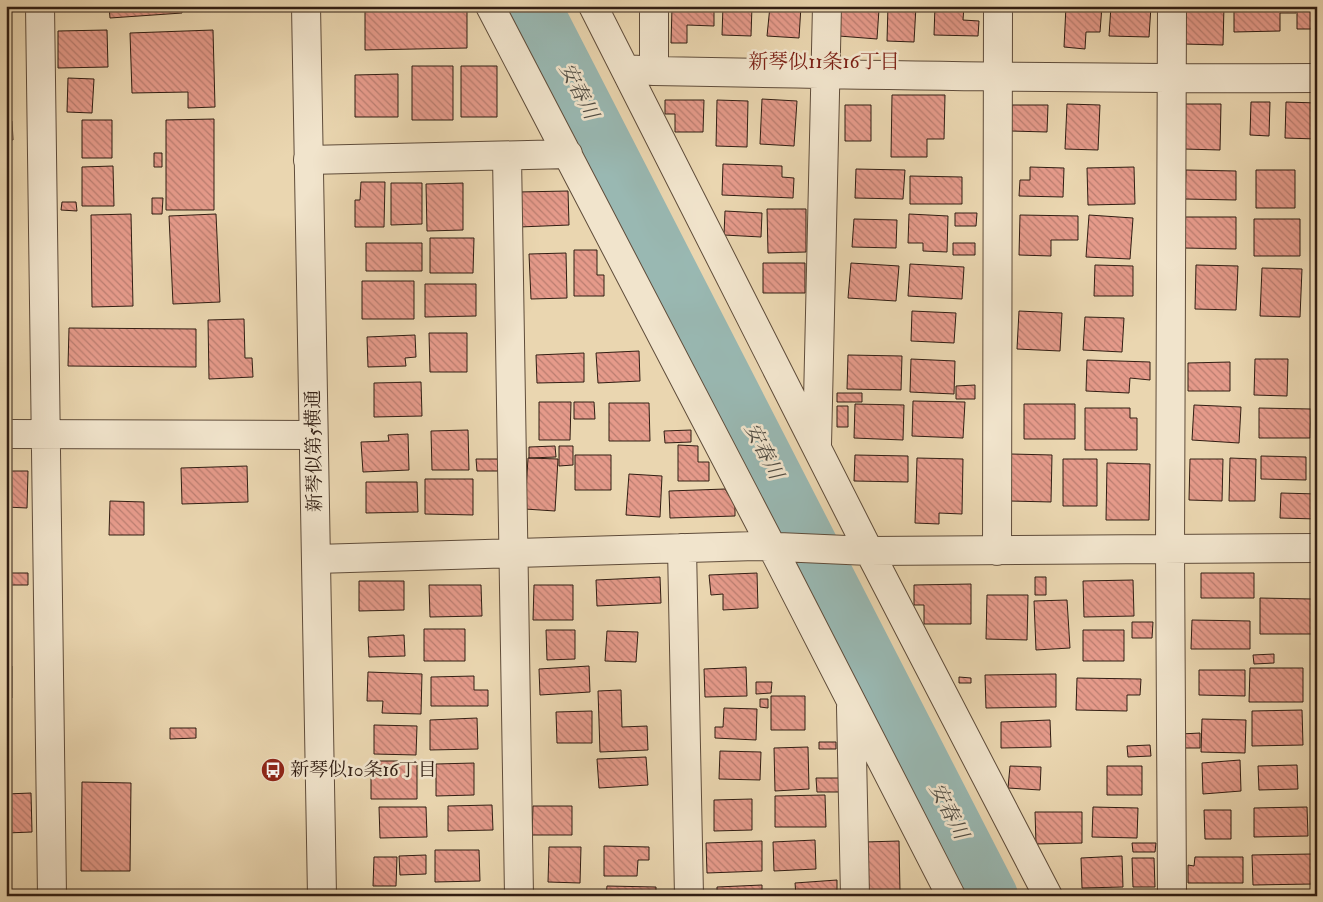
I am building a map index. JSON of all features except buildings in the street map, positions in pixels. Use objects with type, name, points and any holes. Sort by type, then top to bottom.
[{"type":"street","points":[[40,6],[52,896]]},
{"type":"street","name":"新琴似第5横通","points":[[306,6],[322,896]]},
{"type":"street","points":[[490,6],[780,547],[851,701],[951,896]]},
{"type":"street","points":[[593,6],[869,551],[1048,896]]},
{"type":"street","points":[[654,6],[654,71]]},
{"type":"street","points":[[817,447],[827,6]]},
{"type":"street","points":[[996,552],[998,6]]},
{"type":"street","points":[[1172,6],[1170,549],[1172,896]]},
{"type":"street","points":[[625,69],[1172,79],[1317,78]]},
{"type":"street","points":[[308,160],[568,154]]},
{"type":"street","points":[[507,156],[519,896]]},
{"type":"street","points":[[6,434],[313,434]]},
{"type":"street","points":[[316,559],[682,548],[780,547],[869,551],[996,552],[1317,548]]},
{"type":"street","points":[[682,548],[689,896]]},
{"type":"street","points":[[851,701],[855,896]]},
{"type":"waterway","name":"安春川","points":[[535,6],[992,896]]},
{"type":"place","name":"新琴似10条16丁目","points":[[273,770]]},
{"type":"district","name":"新琴似11条16丁目","points":[[824,61]]}]
